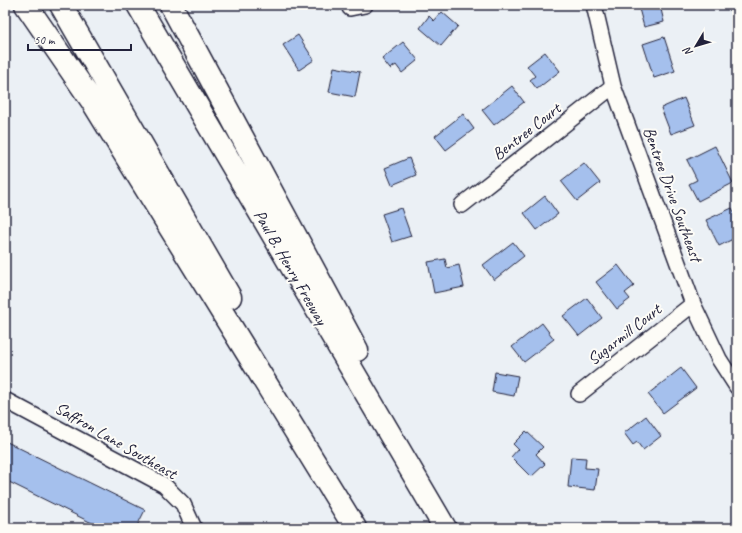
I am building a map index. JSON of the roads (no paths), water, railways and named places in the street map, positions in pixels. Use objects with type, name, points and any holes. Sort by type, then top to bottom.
[{"type":"highway","points":[[26,5],[92,101],[356,528]]},
{"type":"highway","points":[[61,5],[363,528]]},
{"type":"highway","name":"Paul B. Henry Freeway","points":[[138,5],[445,528]]},
{"type":"highway","points":[[171,5],[454,528]]},
{"type":"street","points":[[350,8],[365,5]]},
{"type":"street","name":"Bentree Drive Southeast","points":[[594,5],[613,86],[693,304],[719,359],[737,387]]},
{"type":"street","name":"Bentree Court","points":[[462,206],[613,86]]},
{"type":"street","name":"Sugarmill Court","points":[[579,394],[693,304]]},
{"type":"street","name":"Saffron Lane Southeast","points":[[5,400],[164,485],[183,504],[194,528]]}]
